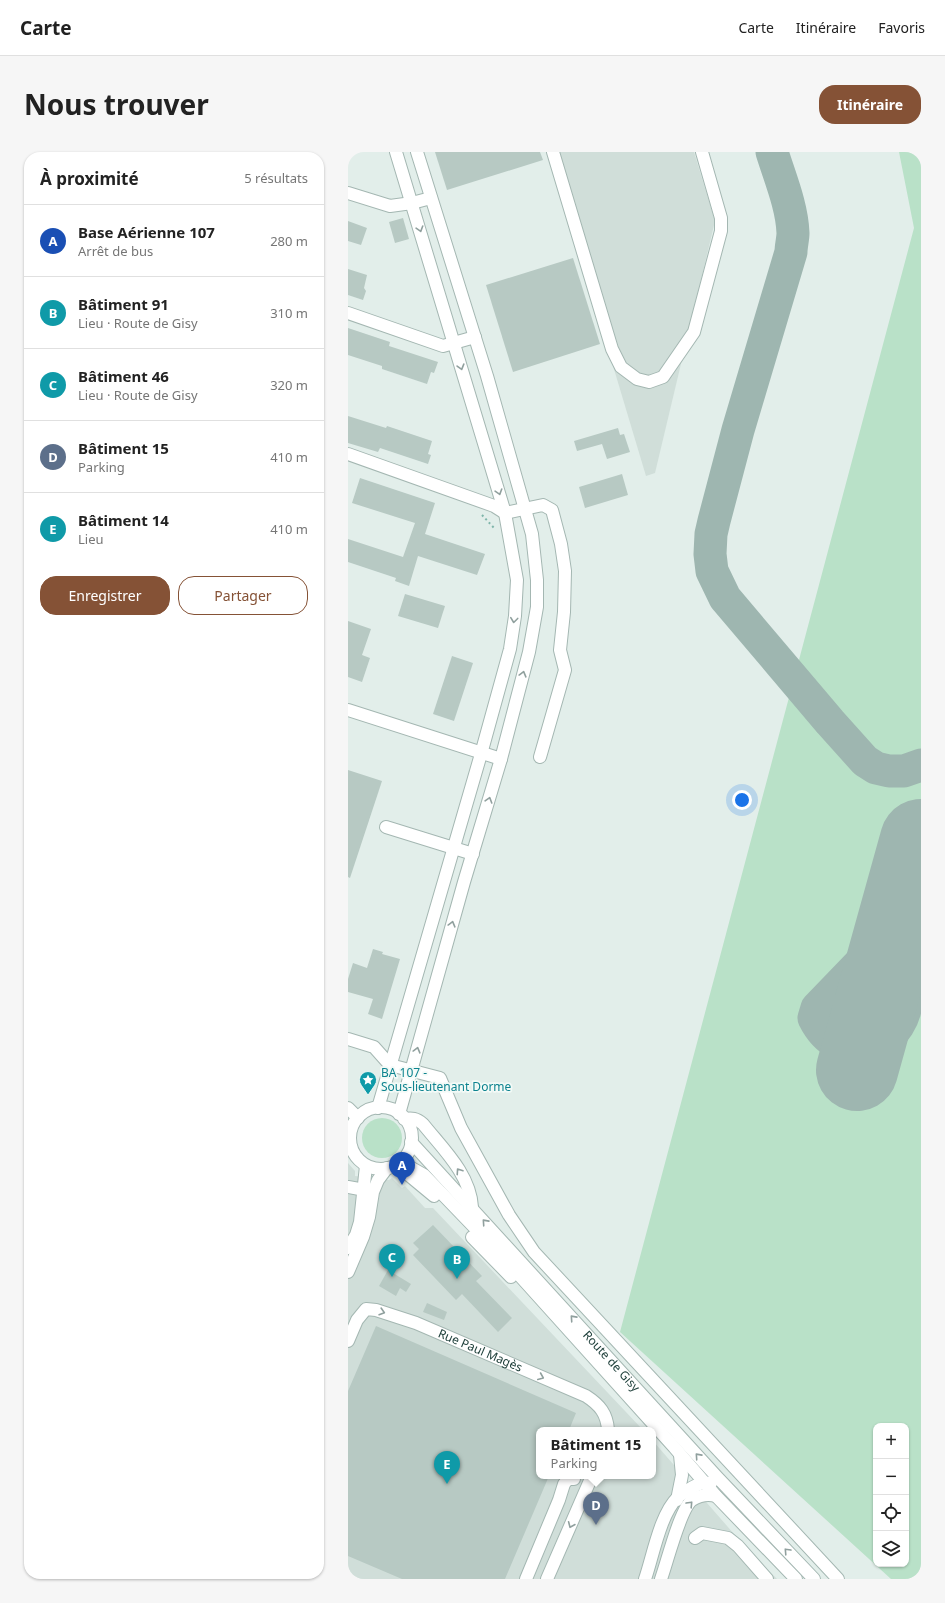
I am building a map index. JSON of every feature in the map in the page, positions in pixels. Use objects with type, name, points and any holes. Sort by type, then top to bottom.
[{"type":"street","points":[[378,1108],[510,649],[515,616],[517,580],[505,513],[396,152]]},
{"type":"street","points":[[356,1190],[378,1180],[395,1165],[409,1149],[411,1142],[410,1132],[402,1117],[412,1070],[501,759],[529,652],[537,607],[537,580],[532,534],[475,337],[417,152]]},
{"type":"street","points":[[553,152],[612,349],[621,367],[637,379],[649,382],[663,377],[694,332],[721,231],[721,218],[702,152]]},
{"type":"street","points":[[348,193],[390,206],[412,203],[431,198]]},
{"type":"street","points":[[348,313],[443,346],[475,337]]},
{"type":"street","points":[[348,454],[494,506],[505,513],[543,505],[552,510],[562,544],[565,571],[564,612],[560,650],[565,670],[540,757]]},
{"type":"street","points":[[348,710],[481,754],[501,759]]},
{"type":"street","points":[[386,827],[473,854]]},
{"type":"street","points":[[348,1039],[374,1047],[390,1065],[440,1078],[460,1128],[509,1215],[534,1252],[838,1579]]},
{"type":"street","points":[[348,1108],[358,1118]]},
{"type":"street","points":[[395,1165],[378,1169],[366,1166],[354,1154],[350,1144],[350,1134],[353,1124],[365,1112],[378,1108],[386,1108],[402,1117],[418,1120],[423,1124],[460,1171],[468,1185],[472,1207]]},
{"type":"street","name":"Route de Gisy","points":[[411,1142],[726,1486],[814,1579]]},
{"type":"street","points":[[395,1165],[427,1190],[558,1326],[647,1427]]},
{"type":"street","name":"Route de Gisy","points":[[395,1165],[424,1175],[502,1256],[651,1427]]},
{"type":"street","points":[[348,1248],[356,1235],[360,1222],[356,1190],[366,1166]]},
{"type":"street","points":[[348,1272],[363,1237],[369,1217],[356,1190]]},
{"type":"street","name":"Rue Paul Magès","points":[[348,1341],[358,1320],[366,1310],[376,1310],[416,1323],[586,1396],[596,1403],[603,1411],[607,1420],[608,1427]]},
{"type":"street","name":"Route de Gisy","points":[[656,1432],[707,1489],[796,1579]]},
{"type":"street","points":[[652,1579],[678,1496],[681,1461],[656,1437]]},
{"type":"street","points":[[526,1579],[559,1500],[564,1484],[568,1479],[574,1479]]},
{"type":"street","points":[[547,1579],[591,1479]]},
{"type":"street","points":[[645,1579],[656,1540],[671,1505],[678,1496],[726,1486]]},
{"type":"street","points":[[661,1579],[683,1511],[691,1501],[707,1489]]},
{"type":"street","points":[[707,1489],[787,1579]]},
{"type":"street","points":[[695,1538],[702,1533],[728,1538],[738,1546],[767,1579]]},
{"type":"path","points":[[478,500],[476,509],[497,532]]},
{"type":"shaded area","points":[[549,152],[694,152],[715,221],[655,473],[646,476]]},
{"type":"shaded area","points":[[348,1163],[355,1171],[355,1176],[389,1180],[392,1178],[402,1188],[405,1186],[425,1208],[433,1208],[640,1427],[536,1427],[536,1479],[656,1479],[656,1444],[734,1534],[777,1579],[348,1579]]},
{"type":"green space","points":[[899,152],[921,152],[921,1579],[891,1579],[878,1567],[909,1567],[909,1423],[873,1423],[873,1563],[620,1332],[914,228]]},
{"type":"green space","points":[[382,1118],[390,1120],[396,1124],[400,1130],[402,1138],[400,1146],[396,1152],[390,1156],[382,1158],[374,1156],[368,1152],[364,1146],[362,1138],[364,1130],[368,1124],[374,1120]]},
{"type":"building","points":[[435,152],[540,152],[543,160],[447,190]]},
{"type":"building","points":[[403,218],[409,239],[395,243],[389,222]]},
{"type":"building","points":[[348,221],[367,228],[361,245],[348,241]]},
{"type":"building","points":[[573,258],[600,344],[513,372],[486,285]]},
{"type":"building","points":[[348,269],[367,275],[364,288],[366,291],[363,300],[348,295]]},
{"type":"building","points":[[348,328],[390,342],[389,346],[438,362],[434,373],[431,372],[427,384],[382,369],[382,366],[348,355]]},
{"type":"building","points":[[348,416],[386,428],[387,426],[432,441],[428,454],[431,455],[428,464],[380,448],[378,452],[348,443]]},
{"type":"building","points":[[618,428],[620,435],[624,434],[630,452],[607,459],[602,444],[577,451],[574,441]]},
{"type":"building","points":[[622,474],[628,495],[585,508],[579,487]]},
{"type":"building","points":[[360,478],[435,503],[425,534],[485,554],[477,575],[418,556],[409,586],[395,581],[396,578],[348,562],[348,539],[403,557],[415,523],[352,503]]},
{"type":"building","points":[[405,594],[445,606],[438,628],[398,616]]},
{"type":"building","points":[[348,621],[371,629],[362,655],[370,658],[362,682],[348,677]]},
{"type":"building","points":[[452,656],[473,663],[454,721],[433,714]]},
{"type":"building","points":[[348,770],[382,781],[350,878],[348,877]]},
{"type":"building","points":[[373,949],[383,952],[382,954],[400,959],[382,1019],[368,1014],[373,999],[348,992],[348,979],[353,963],[367,968]]},
{"type":"building","points":[[433,1225],[482,1276],[476,1281],[512,1318],[498,1332],[462,1294],[456,1300],[413,1255],[419,1249],[413,1243]]},
{"type":"building","points":[[388,1270],[411,1284],[406,1292],[400,1288],[396,1296],[379,1286]]},
{"type":"building","points":[[427,1303],[447,1312],[444,1320],[423,1312]]},
{"type":"building","points":[[376,1326],[576,1413],[570,1427],[536,1427],[536,1479],[548,1479],[505,1579],[402,1579],[348,1556],[348,1391]]},
{"type":"taxiway","points":[[772,152],[785,192],[792,223],[793,233],[791,252],[738,430],[714,521],[711,534],[710,554],[712,571],[725,598],[865,761],[876,768],[889,771],[904,771],[921,765]]},
{"type":"taxiway","points":[[888,959],[902,978],[907,994],[903,1015],[898,1025],[891,1034],[882,1041],[871,1046],[860,1048],[848,1047],[833,1041],[818,1025],[814,1018],[817,1008],[898,924]]},
{"type":"runway","points":[[857,1070],[921,840]]},
{"type":"place","name":"BA 107 - Sous-lieutenant Dorme","points":[[368,1095]]},
{"type":"place","name":"Base Aérienne 107","points":[[402,1185]]},
{"type":"place","name":"Bâtiment 46","points":[[392,1277]]},
{"type":"place","name":"Bâtiment 91","points":[[457,1279]]},
{"type":"place","name":"Bâtiment 14","points":[[447,1484]]},
{"type":"place","name":"Bâtiment 15","points":[[596,1525]]}]
